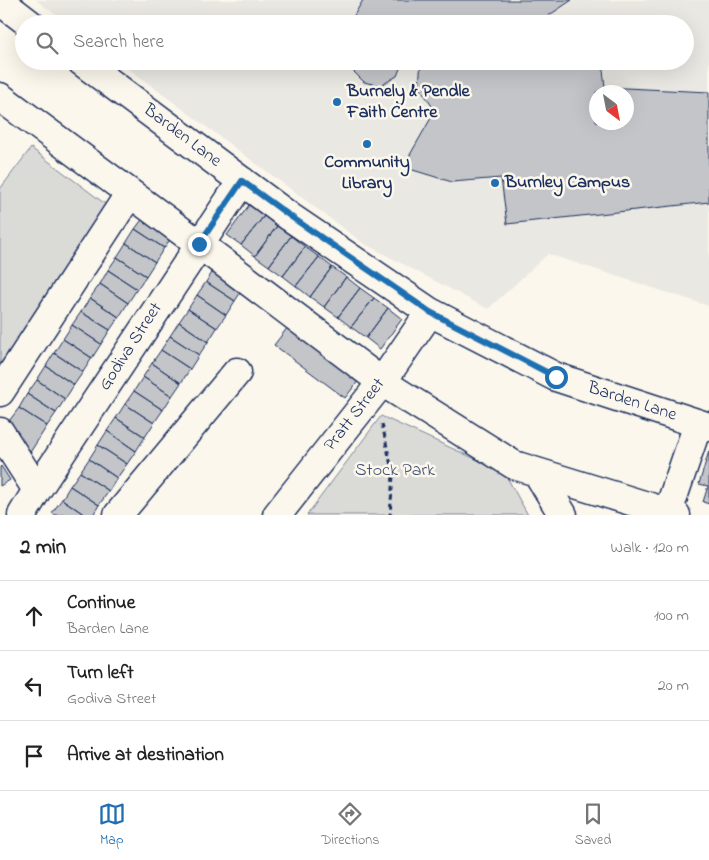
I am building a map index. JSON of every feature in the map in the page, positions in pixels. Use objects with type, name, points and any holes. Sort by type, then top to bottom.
[{"type":"street","points":[[0,1],[18,15]]},
{"type":"street","name":"Barden Lane","points":[[93,70],[290,216],[430,312],[556,377],[703,425]]},
{"type":"street","points":[[0,98],[199,244],[378,386],[514,465],[670,514],[703,425]]},
{"type":"street","name":"Godiva Street","points":[[22,515],[242,181]]},
{"type":"street","points":[[0,392],[130,193]]},
{"type":"street","name":"Pratt Street","points":[[277,515],[378,386],[430,312]]},
{"type":"street","points":[[118,515],[236,372]]},
{"type":"street","points":[[0,432],[37,490]]},
{"type":"street","points":[[537,472],[563,515]]},
{"type":"path","points":[[378,386],[393,475],[390,515]]},
{"type":"shaded area","name":"Burnley Campus","points":[[36,0],[709,0],[709,306],[548,254],[488,309],[363,243],[130,70],[694,70],[694,15],[56,15]]},
{"type":"green space","points":[[31,148],[108,206],[0,371],[0,189]]},
{"type":"green space","name":"Stock Park","points":[[381,416],[504,472],[528,515],[307,515]]},
{"type":"building","points":[[363,0],[572,0],[550,15],[354,15]]},
{"type":"building","points":[[352,70],[399,70],[397,76],[380,86],[364,82]]},
{"type":"building","points":[[420,70],[603,70],[605,85],[589,85],[589,130],[634,130],[634,88],[709,92],[709,202],[507,224],[501,178],[452,182],[403,167],[435,111],[419,86]]},
{"type":"building","points":[[249,205],[264,216],[241,245],[227,235]]},
{"type":"building","points":[[147,213],[174,234],[164,248],[135,229]]},
{"type":"building","points":[[264,216],[277,226],[255,256],[241,245]]},
{"type":"building","points":[[277,226],[291,236],[269,266],[255,256]]},
{"type":"building","points":[[135,229],[164,248],[155,262],[126,243]]},
{"type":"building","points":[[291,236],[305,247],[283,276],[269,266]]},
{"type":"building","points":[[126,243],[155,262],[146,276],[117,257]]},
{"type":"building","points":[[305,247],[319,257],[296,286],[283,276]]},
{"type":"building","points":[[117,257],[146,276],[137,289],[108,270]]},
{"type":"building","points":[[319,257],[332,267],[310,297],[296,286]]},
{"type":"building","points":[[332,267],[346,277],[324,307],[310,297]]},
{"type":"building","points":[[215,268],[244,287],[235,301],[206,282]]},
{"type":"building","points":[[108,270],[137,289],[128,303],[100,284]]},
{"type":"building","points":[[346,277],[360,288],[338,317],[324,307]]},
{"type":"building","points":[[206,282],[235,301],[226,315],[197,295]]},
{"type":"building","points":[[100,284],[128,303],[119,317],[90,298]]},
{"type":"building","points":[[360,288],[374,298],[351,327],[338,317]]},
{"type":"building","points":[[197,295],[226,315],[217,328],[188,309]]},
{"type":"building","points":[[90,298],[119,317],[110,330],[81,312]]},
{"type":"building","points":[[374,298],[388,308],[366,338],[351,327]]},
{"type":"building","points":[[388,308],[402,319],[380,349],[366,338]]},
{"type":"building","points":[[188,309],[217,328],[208,342],[179,322]]},
{"type":"building","points":[[81,312],[110,330],[101,344],[72,325]]},
{"type":"building","points":[[179,322],[208,342],[199,355],[170,336]]},
{"type":"building","points":[[72,325],[101,344],[92,358],[63,339]]},
{"type":"building","points":[[288,327],[359,380],[345,398],[274,345]]},
{"type":"building","points":[[170,336],[199,355],[190,369],[161,350]]},
{"type":"building","points":[[63,339],[92,358],[83,372],[54,353]]},
{"type":"building","points":[[161,350],[190,369],[181,383],[152,363]]},
{"type":"building","points":[[54,353],[83,372],[74,385],[46,366]]},
{"type":"building","points":[[152,363],[181,383],[172,396],[143,377]]},
{"type":"building","points":[[46,366],[74,385],[65,399],[37,380]]},
{"type":"building","points":[[143,377],[172,396],[163,410],[134,391]]},
{"type":"building","points":[[37,380],[65,399],[56,413],[27,394]]},
{"type":"building","points":[[134,391],[163,410],[154,423],[125,404]]},
{"type":"building","points":[[27,394],[56,413],[47,426],[19,408]]},
{"type":"building","points":[[125,404],[154,423],[145,437],[116,418]]},
{"type":"building","points":[[19,408],[47,426],[29,454],[9,421]]},
{"type":"building","points":[[116,418],[145,437],[136,451],[107,431]]},
{"type":"building","points":[[107,431],[136,451],[127,464],[98,445]]},
{"type":"building","points":[[98,445],[127,464],[117,478],[89,459]]},
{"type":"building","points":[[709,451],[709,504],[703,502],[708,486],[699,484]]},
{"type":"building","points":[[89,459],[117,478],[109,491],[80,472]]},
{"type":"building","points":[[0,467],[10,480],[0,486]]},
{"type":"building","points":[[80,472],[109,491],[99,505],[70,486]]},
{"type":"building","points":[[70,486],[99,505],[93,515],[85,515],[62,499]]},
{"type":"building","points":[[62,499],[85,515],[55,515],[52,513]]},
{"type":"place","name":"Burnely & Pendle Faith Centre","points":[[337,102]]},
{"type":"place","name":"Community Library","points":[[367,144]]},
{"type":"place","name":"Burnley Campus","points":[[495,183]]},
{"type":"route","points":[[199,244],[242,181],[430,312],[556,377]]}]
